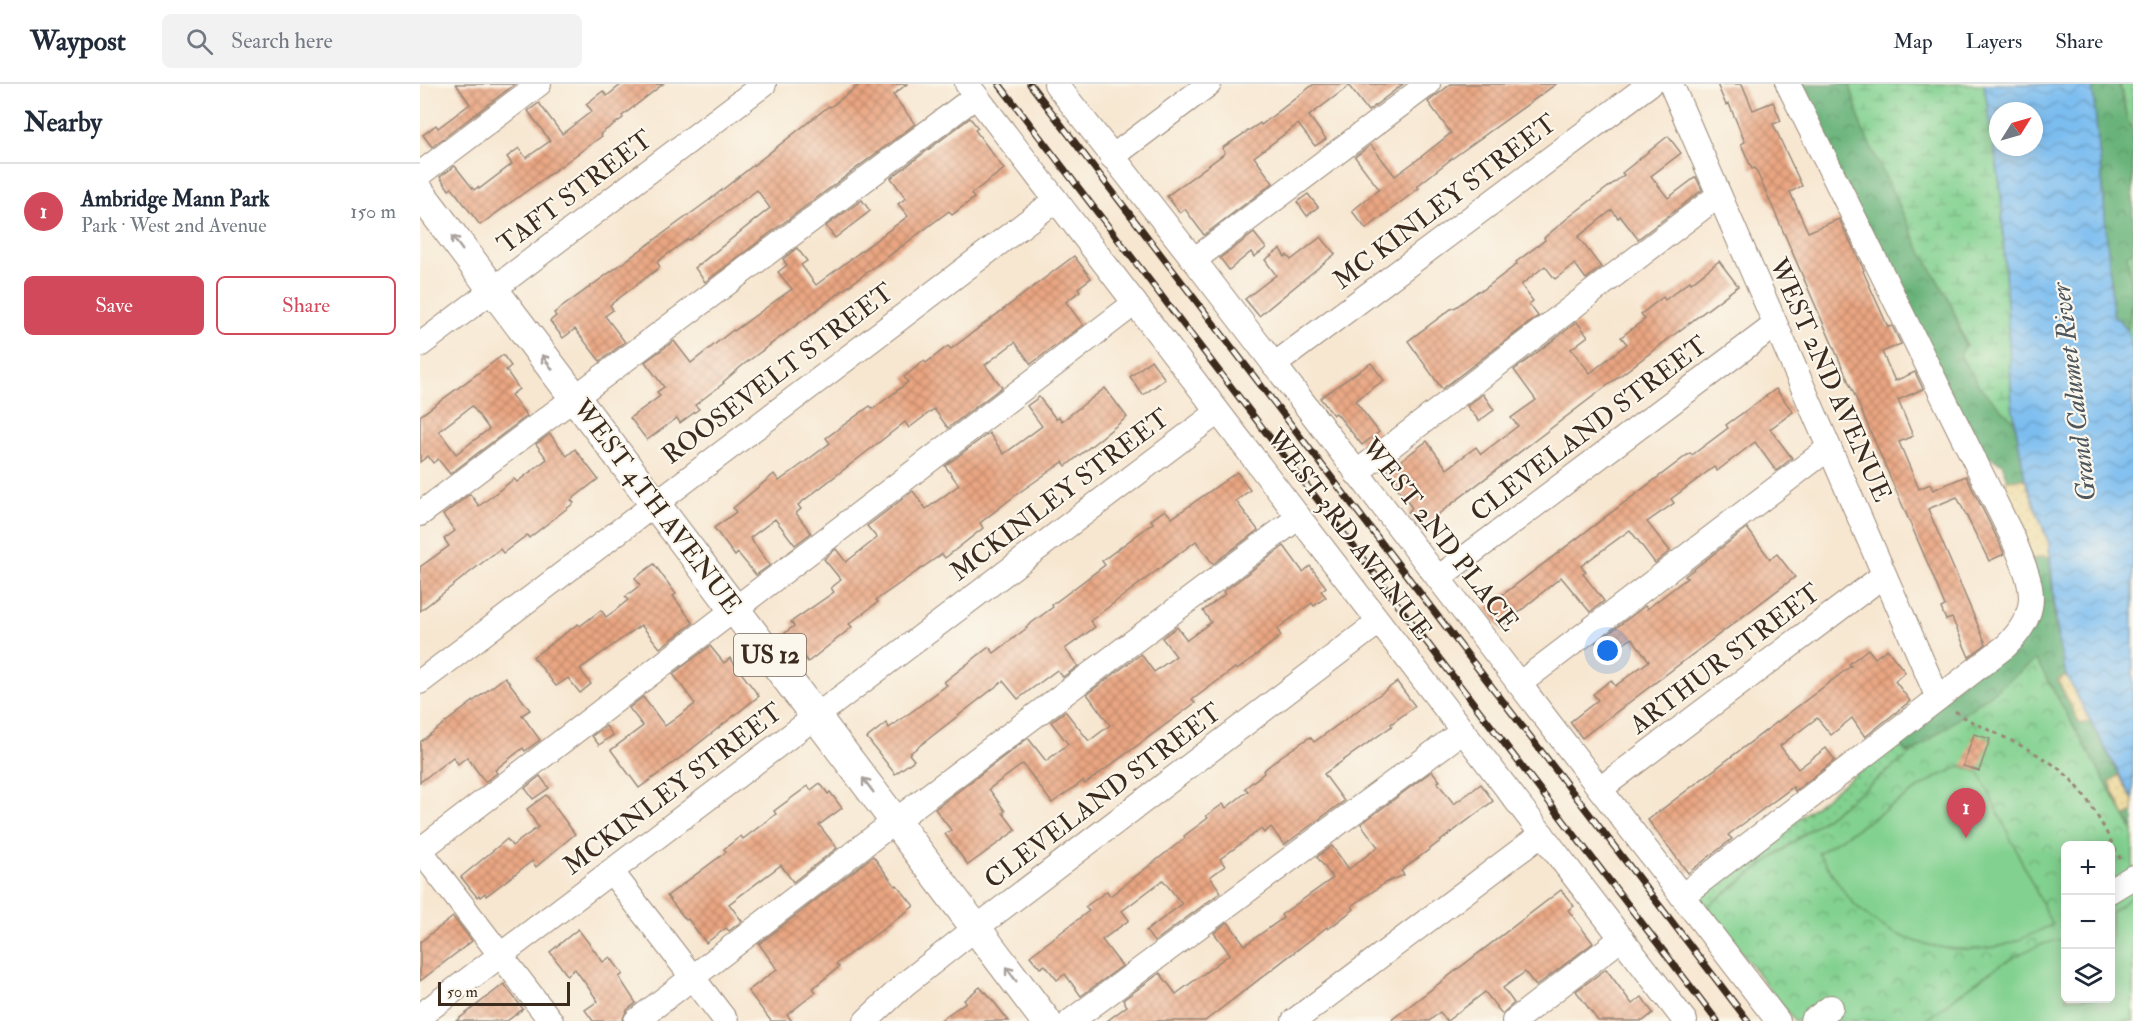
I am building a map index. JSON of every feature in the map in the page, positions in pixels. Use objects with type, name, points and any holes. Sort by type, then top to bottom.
[{"type":"main road","name":"WEST 4TH AVENUE","points":[[420,193],[1046,1021]]},
{"type":"street","points":[[420,174],[539,84]]},
{"type":"street","name":"TAFT STREET","points":[[420,345],[764,84]]},
{"type":"street","name":"WEST 2ND PLACE","points":[[1056,84],[1194,260],[1778,1021]]},
{"type":"street","points":[[1112,157],[1209,84]]},
{"type":"street","points":[[1194,260],[1428,84]]},
{"type":"street","name":"MC KINLEY STREET","points":[[1274,365],[1650,84]]},
{"type":"street","name":"WEST 2ND AVENUE","points":[[1671,84],[1884,575],[1947,705]]},
{"type":"street","points":[[1682,896],[1947,705],[2023,628],[2031,606],[2028,576],[2013,538],[1788,84]]},
{"type":"street","points":[[420,514],[574,398],[971,90]]},
{"type":"street","name":"WEST 3RD AVENUE","points":[[971,90],[1685,1021]]},
{"type":"street","points":[[1356,473],[1719,195]]},
{"type":"street","name":"ROOSEVELT STREET","points":[[420,682],[1056,200]]},
{"type":"street","points":[[551,1021],[420,850],[1135,303]]},
{"type":"street","name":"CLEVELAND STREET","points":[[1438,578],[1775,325]]},
{"type":"street","name":"MCKINLEY STREET","points":[[420,1016],[1218,412]]},
{"type":"street","points":[[1520,684],[1829,448]]},
{"type":"street","points":[[636,1021],[895,821],[1299,517]]},
{"type":"street","name":"ARTHUR STREET","points":[[1600,789],[1884,575]]},
{"type":"street","name":"CLEVELAND STREET","points":[[866,1021],[905,984],[976,928],[1379,622]]},
{"type":"street","points":[[1071,1021],[1463,731]]},
{"type":"street","points":[[1294,1021],[1542,834]]},
{"type":"street","points":[[611,871],[726,1021]]},
{"type":"street","points":[[2115,888],[2132,878]]},
{"type":"street","points":[[1514,1021],[1622,938]]},
{"type":"path","points":[[1947,705],[1967,719],[2049,761],[2067,775],[2091,805],[2132,878]]},
{"type":"green space","points":[[1793,84],[1850,84],[1862,128],[1919,247],[1951,304],[1979,386],[2015,422],[2025,479],[2008,480],[2002,463],[1980,453]]},
{"type":"green space","points":[[1850,84],[1984,84],[1989,115],[1989,156],[1995,156],[2001,191],[2012,404],[2015,422],[1979,386],[1960,355],[1966,345],[1951,304],[1919,247],[1862,128]]},
{"type":"green space","points":[[2092,84],[2119,84],[2128,122],[2133,130],[2133,251],[2127,256],[2131,293],[2128,330],[2113,314]]},
{"type":"green space","points":[[2120,84],[2133,84],[2133,130],[2128,122]]},
{"type":"green space","points":[[2133,251],[2133,357],[2128,330],[2132,283],[2127,255]]},
{"type":"green space","points":[[2050,557],[2055,627],[2066,675],[2058,681],[2080,723],[2090,721],[2119,775],[2110,783],[2126,817],[2133,812],[2133,831],[2036,660],[1911,754],[1903,749],[1899,740],[2042,609],[2031,560]]},
{"type":"green space","points":[[2036,660],[2133,831],[2133,1021],[1794,1021],[1707,907]]},
{"type":"green space","points":[[1899,740],[1903,749],[1911,754],[1707,907],[1699,897]]},
{"type":"green space","points":[[1961,766],[1979,772],[2052,925],[2001,946],[1981,949],[1939,947],[1899,935],[1880,925],[1849,898],[1818,853],[1935,778]]},
{"type":"green space","points":[[2131,897],[2133,899],[2133,1021],[1924,1021],[2009,960],[2046,943],[2061,940],[2061,1003],[2115,1003],[2115,910]]},
{"type":"sand","points":[[2025,479],[2049,544],[2050,557],[2031,560],[1995,484],[2008,480]]},
{"type":"sand","points":[[2066,675],[2090,721],[2080,724],[2058,680]]},
{"type":"sand","points":[[2119,775],[2133,800],[2133,812],[2125,817],[2110,782]]},
{"type":"water","name":"Grand Calumet River","points":[[1984,84],[2092,84],[2113,314],[2128,330],[2133,357],[2133,800],[2066,675],[2058,641],[2049,544],[2025,479],[2012,404],[2001,191],[1995,156],[2043,156],[2043,102],[1989,102],[1989,115]]},
{"type":"building","points":[[456,84],[515,84],[432,147],[423,135],[436,125],[438,128],[470,104]]},
{"type":"building","points":[[622,84],[663,84],[600,134],[602,136],[480,225],[452,188],[449,190],[440,177],[455,166],[474,190],[478,187],[479,189],[512,164],[507,157],[519,148],[526,158],[550,141],[528,111],[539,103],[562,134],[592,111],[586,104],[603,91],[607,96]]},
{"type":"building","points":[[861,84],[907,84],[893,95],[915,124],[705,282],[695,268],[770,208],[757,190],[657,262],[660,267],[610,305],[613,310],[605,316],[625,342],[600,361],[575,329],[563,338],[550,321],[556,316],[554,313],[708,201],[829,106]]},
{"type":"building","points":[[1314,84],[1403,84],[1368,111],[1349,86],[1309,116],[1326,139],[1315,146],[1298,124],[1254,157],[1273,183],[1204,235],[1185,209],[1180,213],[1167,196],[1225,153],[1222,148],[1260,123],[1261,125]]},
{"type":"building","points":[[1451,84],[1556,84],[1450,160],[1417,186],[1419,188],[1366,229],[1352,211],[1379,189],[1355,157],[1371,145],[1395,176],[1417,160],[1451,133],[1428,102]]},
{"type":"building","points":[[1717,84],[1742,84],[1753,110],[1773,102],[1781,121],[1773,124],[1802,186],[1790,192],[1808,232],[1839,219],[1888,327],[1892,326],[1901,344],[1882,352],[1895,381],[1915,372],[1923,389],[1898,400],[1913,436],[1899,442],[1919,489],[1930,484],[1933,490],[1966,476],[2000,544],[2004,554],[1989,561],[1957,497],[1928,509],[1986,644],[1969,657],[1952,618],[1946,620],[1941,608],[1945,606],[1928,564],[1773,208],[1741,144],[1745,142],[1729,104],[1726,105]]},
{"type":"building","points":[[970,118],[978,128],[975,130],[1004,169],[971,194],[974,198],[952,215],[949,211],[743,365],[695,405],[699,409],[680,423],[677,418],[647,440],[630,418],[660,396],[657,392],[664,387],[645,362],[674,341],[691,363],[792,289],[778,272],[787,265],[783,259],[797,248],[807,261],[801,265],[816,285],[908,216],[898,204],[906,198],[891,178]]},
{"type":"building","points":[[1668,136],[1681,153],[1651,176],[1668,198],[1696,177],[1702,190],[1638,239],[1620,216],[1618,218],[1612,210],[1578,237],[1601,267],[1586,279],[1575,264],[1555,279],[1545,266],[1521,285],[1533,301],[1529,304],[1538,316],[1442,389],[1408,341],[1517,264],[1516,262],[1545,240],[1544,238],[1624,175],[1622,173]]},
{"type":"building","points":[[1308,194],[1318,207],[1307,216],[1297,202]]},
{"type":"building","points":[[862,200],[870,211],[835,238],[826,226]]},
{"type":"building","points":[[1254,233],[1266,248],[1254,257],[1251,252],[1229,270],[1220,258]]},
{"type":"building","points":[[1321,237],[1335,254],[1259,316],[1245,299],[1276,275],[1265,260],[1280,249],[1285,257],[1287,255],[1291,260]]},
{"type":"building","points":[[1074,256],[1091,278],[1066,302],[1083,325],[1031,364],[1015,342],[985,365],[1002,387],[948,428],[934,409],[909,428],[905,422],[798,505],[801,509],[796,513],[811,533],[795,545],[775,519],[750,538],[770,565],[756,575],[738,553],[735,556],[714,528],[736,512],[733,508],[774,474],[779,481],[801,465],[830,443],[826,438],[870,406],[873,409],[908,382],[904,377],[924,361],[926,363],[948,346],[951,349]]},
{"type":"building","points":[[1719,261],[1738,286],[1420,528],[1408,512],[1412,508],[1386,472],[1427,441],[1447,469],[1476,447],[1481,454],[1518,426],[1511,418],[1536,400],[1514,370],[1577,322],[1588,336],[1571,349],[1590,373],[1627,344],[1621,337],[1645,319],[1641,314],[1663,297],[1665,300],[1690,281],[1691,283]]},
{"type":"building","points":[[503,355],[511,366],[506,370],[519,389],[511,395],[527,416],[450,474],[438,459],[433,463],[428,456],[420,462],[420,416]],"holes":[[[472,406],[489,429],[456,454],[439,431]]]},
{"type":"building","points":[[1151,360],[1165,379],[1143,395],[1130,377]]},
{"type":"building","points":[[1371,363],[1384,380],[1355,401],[1379,432],[1362,445],[1336,413],[1333,415],[1320,398]]},
{"type":"building","points":[[1105,388],[1127,417],[1066,466],[1063,462],[1017,494],[980,523],[983,528],[945,558],[942,554],[876,600],[878,602],[849,624],[852,627],[808,662],[785,633],[794,626],[791,622],[834,592],[831,588],[841,580],[824,559],[836,549],[846,562],[877,538],[867,526],[913,491],[926,509],[959,485],[945,466],[989,433],[1004,454],[1042,426],[1027,406],[1039,397],[1056,419],[1059,417],[1062,421]]},
{"type":"building","points":[[1776,389],[1793,412],[1770,429],[1792,458],[1776,471],[1755,442],[1717,471],[1714,467],[1671,499],[1674,503],[1647,522],[1670,551],[1655,563],[1630,530],[1581,566],[1586,572],[1583,574],[1604,601],[1590,612],[1561,577],[1500,628],[1485,608],[1690,453],[1692,455],[1728,428],[1726,425]]},
{"type":"building","points":[[1483,394],[1494,410],[1479,421],[1467,406]]},
{"type":"building","points":[[550,434],[567,456],[575,449],[598,479],[571,500],[574,503],[529,538],[527,535],[503,553],[500,549],[420,611],[420,567],[449,546],[444,539],[455,531],[443,515],[470,494],[479,506],[514,479],[517,482],[547,459],[536,444]]},
{"type":"building","points":[[1237,472],[1250,490],[1236,501],[1258,530],[1213,564],[1196,541],[1090,621],[1095,627],[1065,649],[1078,666],[1063,677],[1057,670],[1018,699],[1003,681],[909,754],[914,760],[895,774],[867,738],[886,723],[889,728],[914,710],[947,685],[944,682],[989,647],[994,653],[1027,628],[1053,607],[1052,605],[1105,565],[1102,561],[1153,523],[1151,520],[1165,510],[1172,518]]},
{"type":"building","points":[[1747,528],[1770,559],[1777,554],[1795,577],[1582,738],[1570,722],[1598,700],[1593,694],[1611,680],[1615,686],[1649,661],[1632,638],[1606,657],[1596,643],[1645,606],[1647,609]]},
{"type":"building","points":[[1284,546],[1303,572],[1310,566],[1326,587],[1321,591],[1326,597],[1314,606],[1312,603],[1277,629],[1281,636],[1237,670],[1235,668],[1192,700],[1195,703],[1085,784],[1083,781],[1052,803],[1023,764],[989,789],[1016,830],[968,865],[945,834],[951,830],[935,809],[1028,738],[1046,761],[1068,744],[1051,722],[1065,711],[1089,741],[1110,725],[1087,694],[1141,654],[1154,672],[1176,656],[1162,638],[1177,627],[1187,640],[1211,622],[1203,611],[1225,594],[1223,592]]},
{"type":"building","points":[[654,564],[676,594],[673,596],[693,623],[660,648],[641,625],[580,669],[591,684],[580,693],[568,678],[556,686],[533,657],[601,610],[606,617],[617,609],[628,600],[625,597],[640,585],[635,578]]},
{"type":"building","points":[[710,646],[724,663],[730,658],[759,696],[639,788],[611,750],[643,726],[629,708],[643,697],[665,726],[695,704],[673,674]]},
{"type":"building","points":[[1868,649],[1875,658],[1887,649],[1905,672],[1895,681],[1910,701],[1865,737],[1852,718],[1831,735],[1817,718],[1780,746],[1798,769],[1826,748],[1835,760],[1795,791],[1793,787],[1728,835],[1732,839],[1688,873],[1648,820],[1851,666],[1849,664]]},
{"type":"building","points":[[505,677],[530,710],[522,715],[540,740],[525,751],[523,748],[495,770],[497,773],[485,782],[467,757],[458,764],[453,757],[420,782],[420,742]]},
{"type":"building","points":[[1397,682],[1415,706],[1391,724],[1392,726],[1324,774],[1344,801],[1284,845],[1271,827],[1264,833],[1261,829],[1220,859],[1225,866],[1210,877],[1221,892],[1154,942],[1146,931],[1182,904],[1163,880],[1122,911],[1129,920],[1102,940],[1122,966],[1081,996],[1065,974],[1057,980],[1045,965],[1040,968],[1030,956],[1089,911],[1085,907],[1107,891],[1110,896],[1185,838],[1184,836],[1208,818],[1206,816],[1223,804],[1226,808],[1248,791],[1245,788],[1280,757],[1310,737],[1314,742]]},
{"type":"building","points":[[606,726],[613,735],[599,745],[592,736]]},
{"type":"building","points":[[1974,734],[1990,739],[1979,771],[1963,766]]},
{"type":"building","points":[[1432,771],[1440,781],[1437,782],[1454,804],[1481,784],[1493,801],[1401,871],[1404,875],[1385,883],[1352,906],[1354,909],[1328,929],[1327,927],[1205,1021],[1107,1021],[1127,1006],[1123,1000],[1160,973],[1176,994],[1230,954],[1214,933],[1228,922],[1245,945],[1283,918],[1281,915],[1333,878],[1317,857],[1332,846],[1349,869],[1378,847],[1361,824]]},
{"type":"building","points":[[540,776],[549,788],[533,799],[525,788]]},
{"type":"building","points":[[820,783],[842,808],[819,825],[837,848],[793,882],[781,865],[729,904],[742,921],[729,931],[726,928],[706,943],[667,896],[726,852],[724,849],[741,836],[743,839],[776,814],[774,811],[808,786],[811,790]]},
{"type":"building","points":[[546,795],[575,834],[536,867],[532,861],[486,896],[485,893],[477,897],[461,877],[507,839],[512,846],[538,827],[527,809]]},
{"type":"building","points":[[873,856],[895,886],[897,885],[914,906],[836,964],[839,967],[813,988],[816,992],[787,1015],[792,1021],[771,1021],[748,991],[777,969],[759,944]]},
{"type":"building","points":[[1561,890],[1574,906],[1568,910],[1593,943],[1536,986],[1525,972],[1503,988],[1514,1003],[1502,1014],[1485,992],[1447,1021],[1440,1012],[1429,1021],[1390,1021]]},
{"type":"building","points":[[453,917],[472,941],[420,981],[420,942]]},
{"type":"building","points":[[578,929],[603,962],[610,957],[623,974],[619,977],[636,1003],[627,1010],[622,1021],[593,1021],[585,1010],[598,1001],[575,969],[567,975],[550,952]]},
{"type":"building","points":[[1606,969],[1632,1004],[1642,997],[1653,1013],[1643,1021],[1598,1021],[1576,991]]},
{"type":"building","points":[[504,984],[523,1009],[507,1021],[456,1021]]},
{"type":"building","points":[[980,987],[1009,1021],[939,1021],[966,1002],[964,1000]]},
{"type":"railway","points":[[999,84],[1717,1021]]},
{"type":"railway","points":[[1030,84],[1748,1021]]},
{"type":"place","name":"Ambridge Mann Park","points":[[1966,838]]}]
